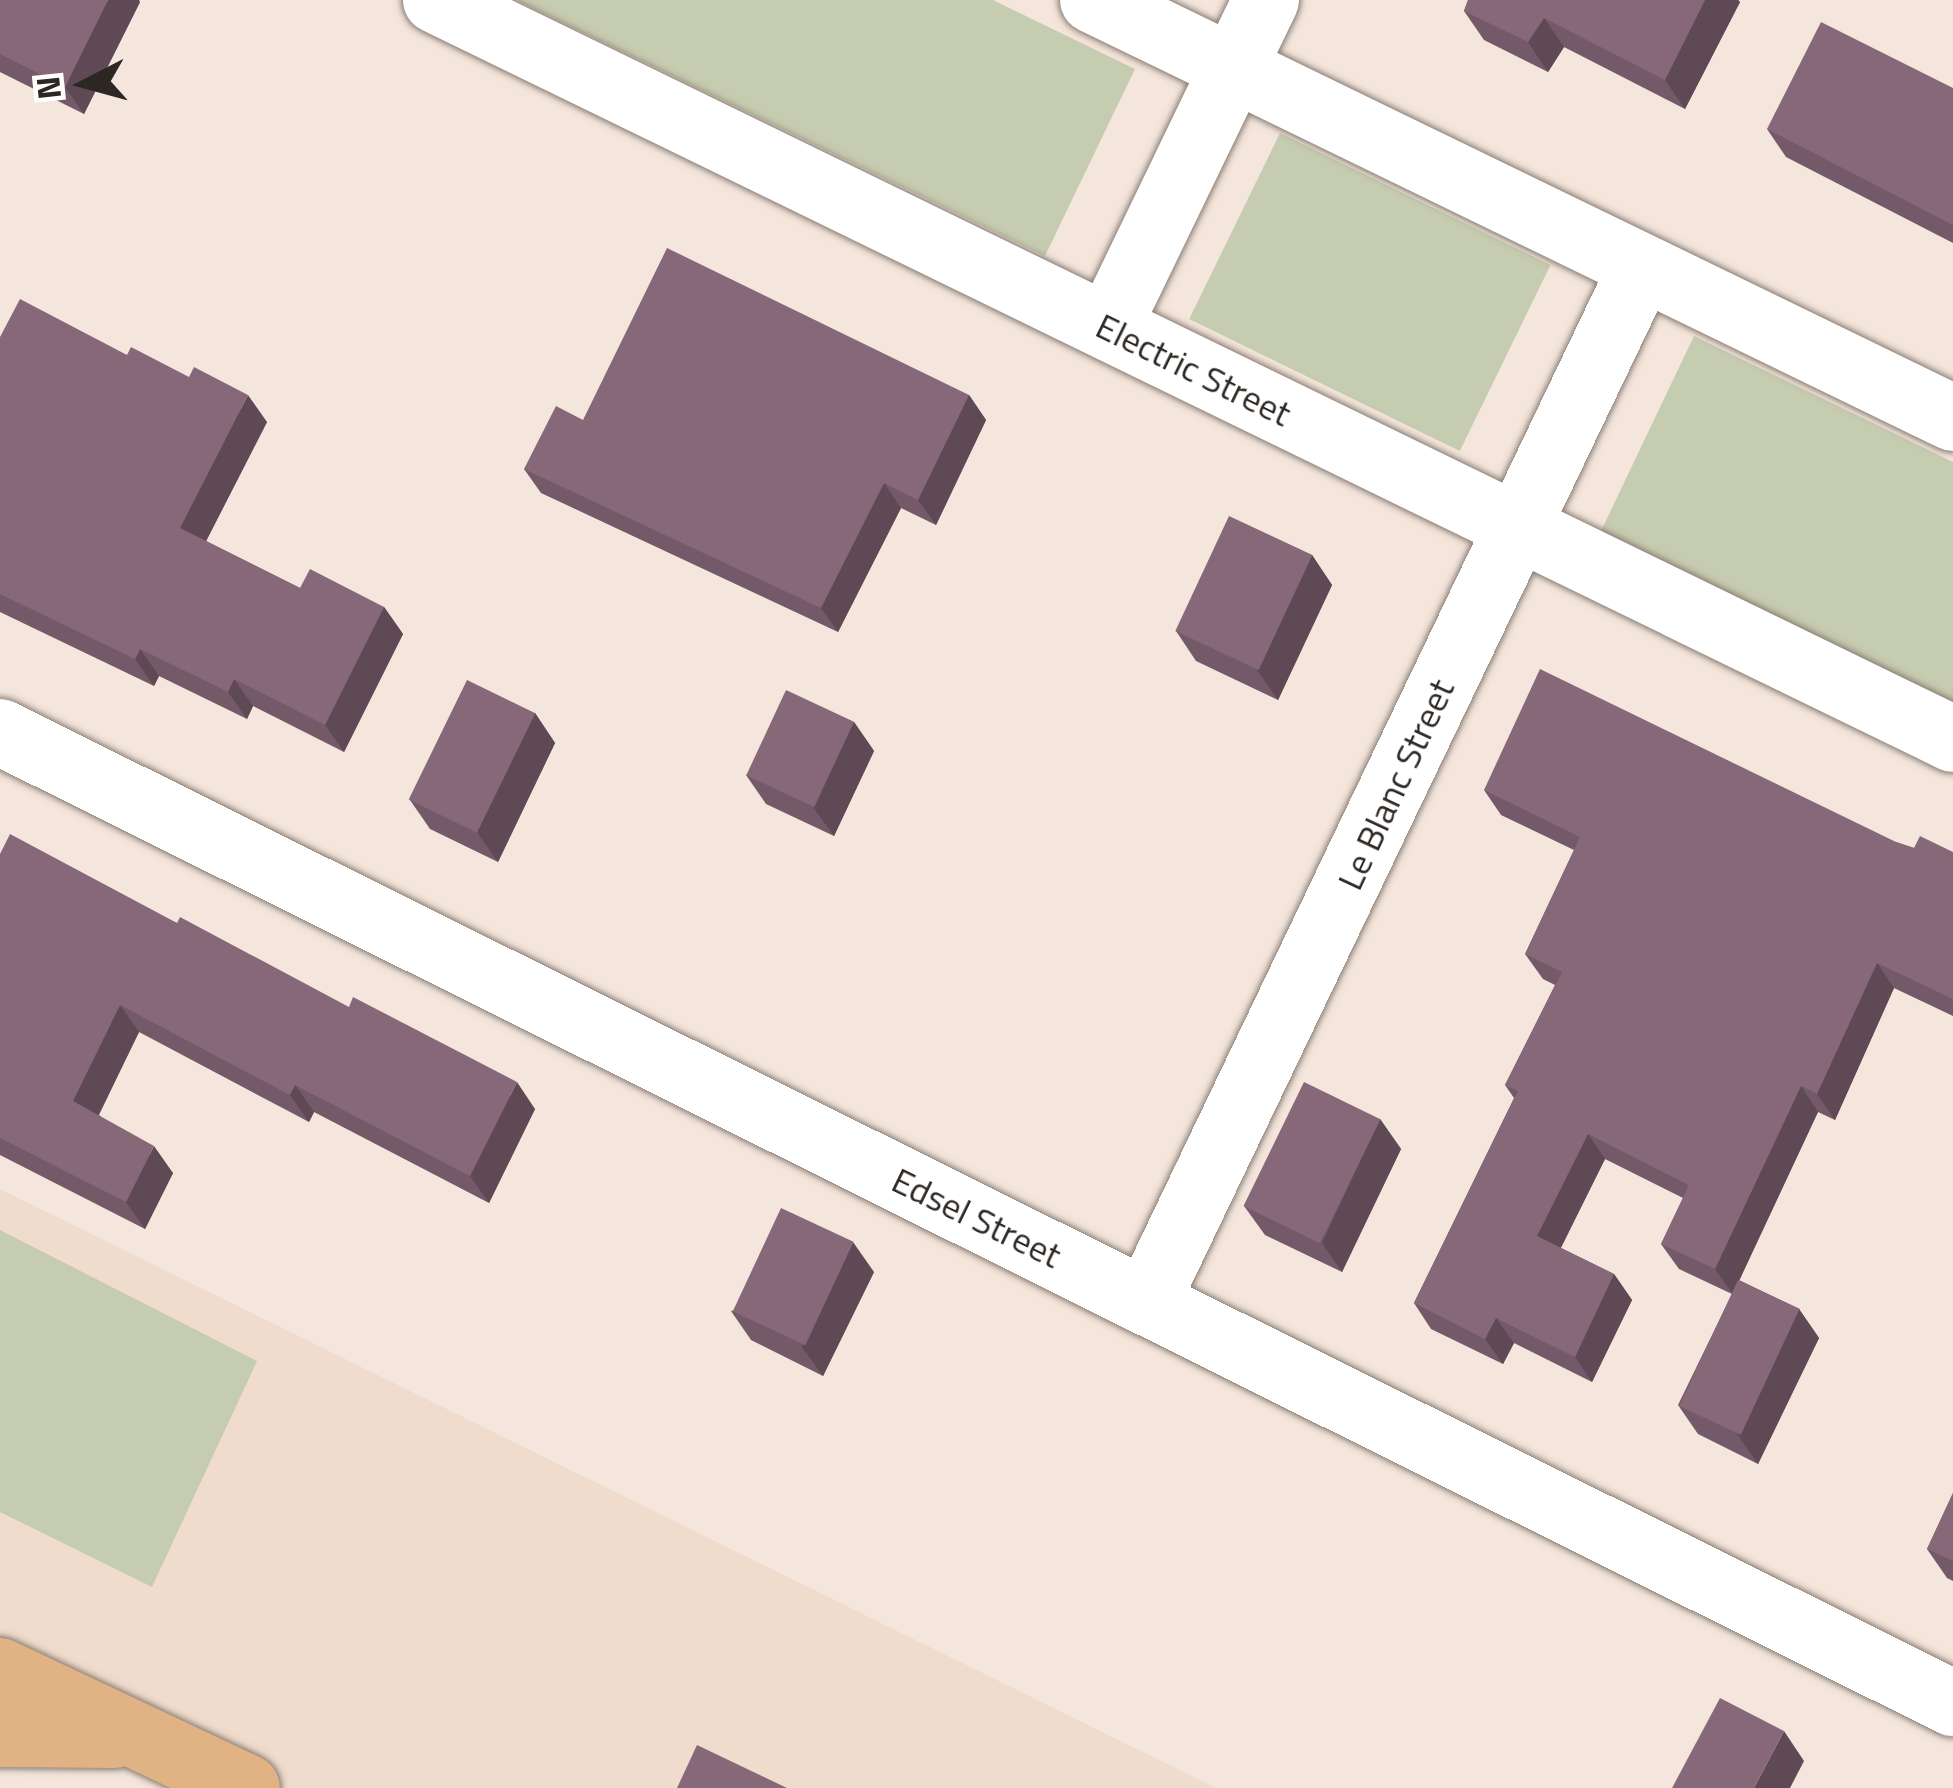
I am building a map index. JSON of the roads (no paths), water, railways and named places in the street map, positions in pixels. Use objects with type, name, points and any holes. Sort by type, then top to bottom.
[{"type":"main road","points":[[0,1671],[248,1788]]},
{"type":"main road","points":[[0,1734],[136,1735]]},
{"type":"street","name":"Electric Street","points":[[436,0],[1953,739]]},
{"type":"street","points":[[1093,0],[1953,418]]},
{"type":"street","points":[[1108,327],[1266,0]]},
{"type":"street","name":"Le Blanc Street","points":[[1147,1301],[1642,266]]},
{"type":"street","name":"Edsel Street","points":[[0,732],[1953,1703]]}]
